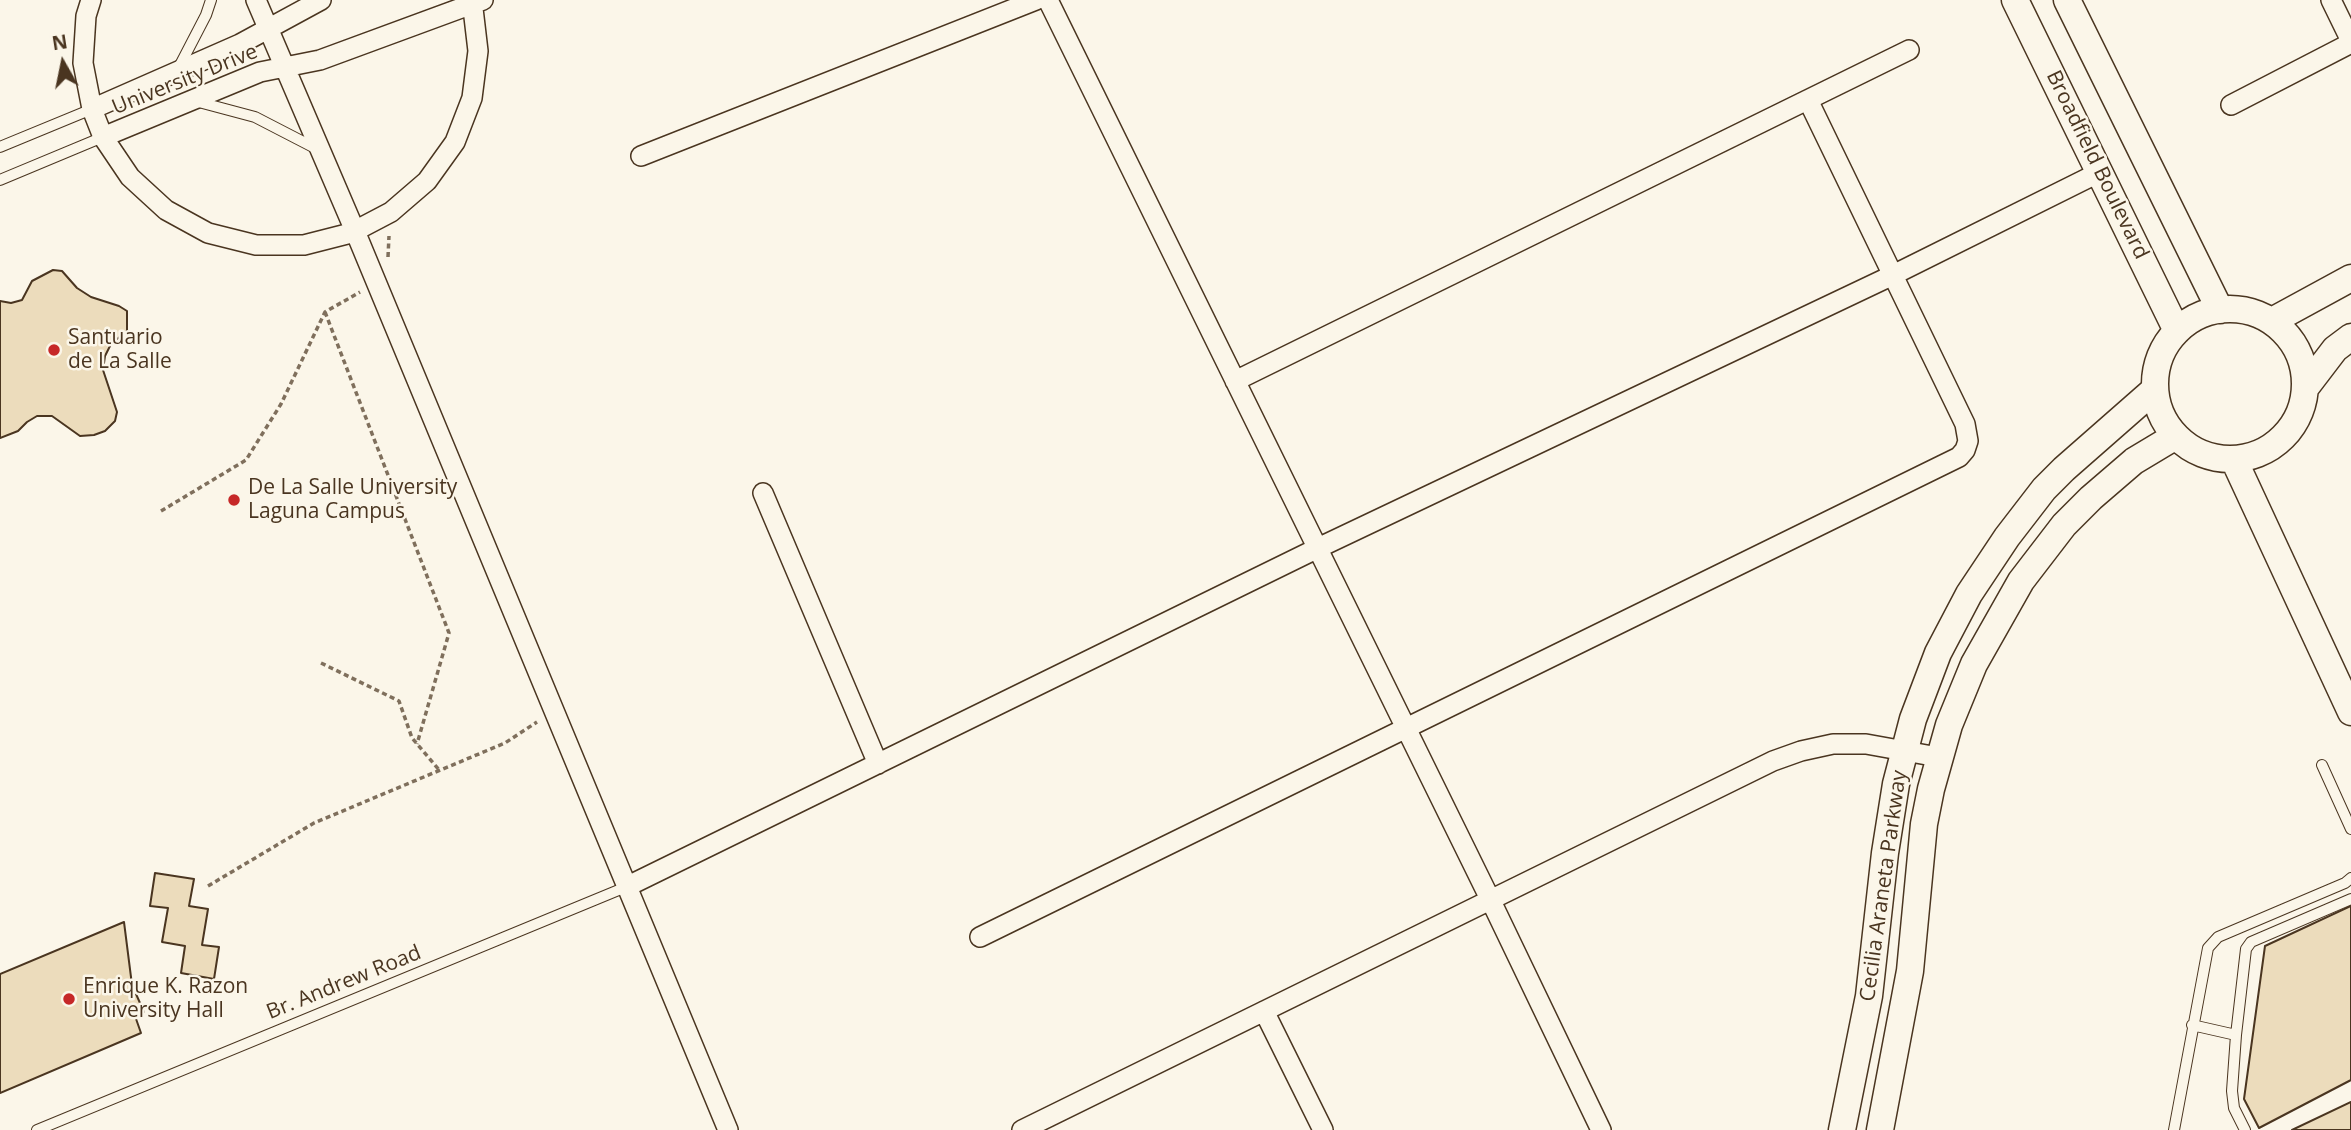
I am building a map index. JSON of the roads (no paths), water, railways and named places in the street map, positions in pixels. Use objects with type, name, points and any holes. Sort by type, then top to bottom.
[{"type":"street","points":[[90,0],[86,16],[83,63],[92,109],[103,137],[130,177],[166,210],[208,233],[256,245],[304,245],[355,231],[391,212],[427,181],[455,142],[472,98],[478,51],[476,1]]},
{"type":"street","points":[[256,0],[355,231],[728,1130]]},
{"type":"street","name":"University Drive","points":[[92,109],[240,44],[321,0]]},
{"type":"street","points":[[641,156],[1036,0]]},
{"type":"street","points":[[1048,0],[1601,1130]]},
{"type":"street","name":"Broadfield Boulevard","points":[[2015,0],[2177,331]]},
{"type":"street","points":[[2067,0],[2220,310]]},
{"type":"street","points":[[2231,105],[2351,42],[2331,0]]},
{"type":"street","name":"University Drive","points":[[103,137],[260,72],[320,60],[476,1]]},
{"type":"street","points":[[1236,381],[1909,50]]},
{"type":"street","points":[[980,937],[1959,457],[1968,441],[1965,424],[1808,100]]},
{"type":"street","points":[[626,887],[1318,548],[1892,275],[2101,172]]},
{"type":"street","points":[[2272,321],[2351,278]]},
{"type":"street","points":[[2230,309],[2252,312],[2272,321],[2291,339],[2303,361],[2306,387],[2301,411],[2288,433],[2268,450],[2235,461],[2195,452],[2175,436],[2160,416],[2154,390],[2157,364],[2168,340],[2187,322],[2207,312],[2230,309]]},
{"type":"street","points":[[2306,387],[2334,349],[2351,337]]},
{"type":"street","name":"Cecilia Araneta Parkway","points":[[1842,1130],[1869,996],[1885,853],[1903,751],[1938,653],[1988,564],[2044,489],[2064,468],[2154,390]]},
{"type":"street","name":"Cecilia Araneta Parkway","points":[[1880,1130],[1906,998],[1924,824],[1938,757],[1973,664],[2021,581],[2064,525],[2134,461],[2175,436]]},
{"type":"street","points":[[2235,461],[2351,712]]},
{"type":"street","points":[[763,492],[878,764]]},
{"type":"street","points":[[1021,1130],[1773,761],[1833,744],[1866,744],[1938,757]]},
{"type":"street","points":[[1264,1011],[1323,1130]]},
{"type":"lane","points":[[177,71],[211,0]]},
{"type":"lane","points":[[191,100],[255,117],[321,151]]},
{"type":"lane","points":[[0,147],[92,109]]},
{"type":"lane","points":[[0,180],[103,137]]},
{"type":"lane","points":[[2322,765],[2351,829]]},
{"type":"lane","points":[[2174,1130],[2208,948],[2218,937],[2345,883],[2351,878]]},
{"type":"lane","name":"Br. Andrew Road","points":[[37,1130],[626,887]]},
{"type":"lane","points":[[2245,1129],[2234,1108],[2232,1091],[2246,949],[2252,942],[2351,899]]},
{"type":"lane","points":[[2192,1025],[2236,1035]]},
{"type":"place","name":"Santuario de La Salle","points":[[54,350]]},
{"type":"place","name":"De La Salle University Laguna Campus","points":[[234,500]]},
{"type":"place","name":"Enrique K. Razon University Hall","points":[[69,999]]}]
